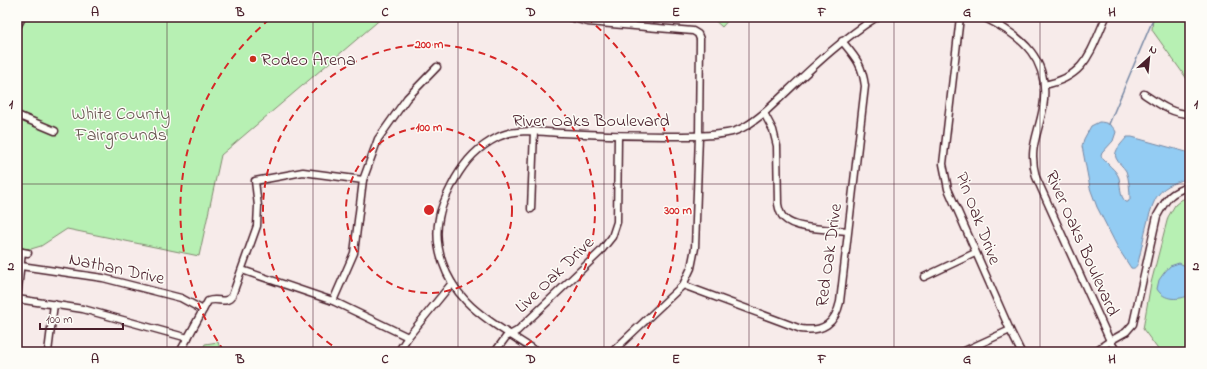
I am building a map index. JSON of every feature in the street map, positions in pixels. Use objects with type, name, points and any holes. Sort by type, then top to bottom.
[{"type":"street","points":[[17,26],[22,17]]},
{"type":"street","points":[[569,17],[588,22],[693,31],[698,34],[700,39],[699,136],[695,248],[691,268],[683,285],[612,352]]},
{"type":"street","name":"River Oaks Boulevard","points":[[537,352],[481,314],[466,301],[452,283],[443,264],[438,245],[437,228],[440,212],[448,192],[470,156],[499,136],[514,132],[534,131],[618,136],[699,136],[728,133],[740,129],[752,123],[764,113],[842,41],[860,27],[877,17]]},
{"type":"street","name":"Pin Oak Drive","points":[[960,17],[944,164],[948,188],[975,253],[1021,352]]},
{"type":"street","name":"River Oaks Boulevard","points":[[983,17],[1007,29],[1021,40],[1033,53],[1040,68],[1044,85],[1042,109],[1033,148],[1036,177],[1110,341],[1117,352]]},
{"type":"street","points":[[1044,85],[1065,79],[1080,67],[1088,56],[1106,17]]},
{"type":"street","name":"Red Oak Drive","points":[[683,285],[808,330],[822,328],[833,319],[838,308],[865,86],[863,71],[857,58],[842,41]]},
{"type":"street","points":[[333,302],[354,253],[363,180],[375,147],[383,132],[407,98],[437,67]]},
{"type":"street","points":[[1144,94],[1163,107],[1174,112],[1190,114]]},
{"type":"street","points":[[764,113],[773,130],[777,146],[779,213],[793,224],[847,231]]},
{"type":"street","points":[[17,115],[55,131]]},
{"type":"street","points":[[531,209],[534,131]]},
{"type":"street","name":"Live Oak Drive","points":[[495,352],[506,337],[517,331],[600,252],[612,237],[617,222],[618,136]]},
{"type":"street","points":[[180,352],[206,304],[212,300],[226,301],[230,299],[257,226],[259,215],[255,181],[302,172],[363,180]]},
{"type":"street","points":[[1094,352],[1126,332],[1133,324],[1157,216],[1165,201],[1177,190],[1190,186]]},
{"type":"street","points":[[22,252],[17,299],[82,309],[188,338]]},
{"type":"street","points":[[924,277],[975,253]]},
{"type":"street","name":"Nathan Drive","points":[[21,266],[103,278],[181,298],[203,310]]},
{"type":"street","points":[[242,270],[333,302],[408,337]]},
{"type":"street","points":[[398,352],[408,337],[452,283]]},
{"type":"street","points":[[48,352],[54,304]]},
{"type":"street","points":[[962,352],[1010,330]]},
{"type":"green space","name":"White County Fairgrounds","points":[[27,17],[383,17],[221,155],[199,256],[67,229],[41,246],[31,249],[17,248],[17,35]]},
{"type":"green space","points":[[711,17],[731,17],[722,27]]},
{"type":"green space","points":[[1153,17],[1190,17],[1190,79],[1187,79],[1152,30]]},
{"type":"green space","points":[[1190,196],[1190,352],[1160,352],[1143,329],[1151,283],[1168,217],[1175,205],[1181,200]]},
{"type":"green space","points":[[218,342],[221,352],[201,352],[205,344]]},
{"type":"water","points":[[1099,122],[1109,124],[1116,132],[1113,141],[1101,156],[1118,175],[1121,194],[1126,202],[1130,199],[1128,177],[1126,171],[1115,155],[1127,137],[1132,137],[1190,153],[1190,178],[1168,186],[1158,195],[1149,217],[1138,263],[1134,268],[1131,268],[1118,248],[1097,207],[1090,188],[1082,146],[1091,126]]},
{"type":"water","points":[[1179,263],[1190,268],[1190,295],[1181,298],[1164,296],[1157,289],[1159,280],[1170,266]]},
{"type":"waterway","points":[[1109,124],[1154,17]]},
{"type":"place","name":"Rodeo Arena","points":[[253,59]]}]
